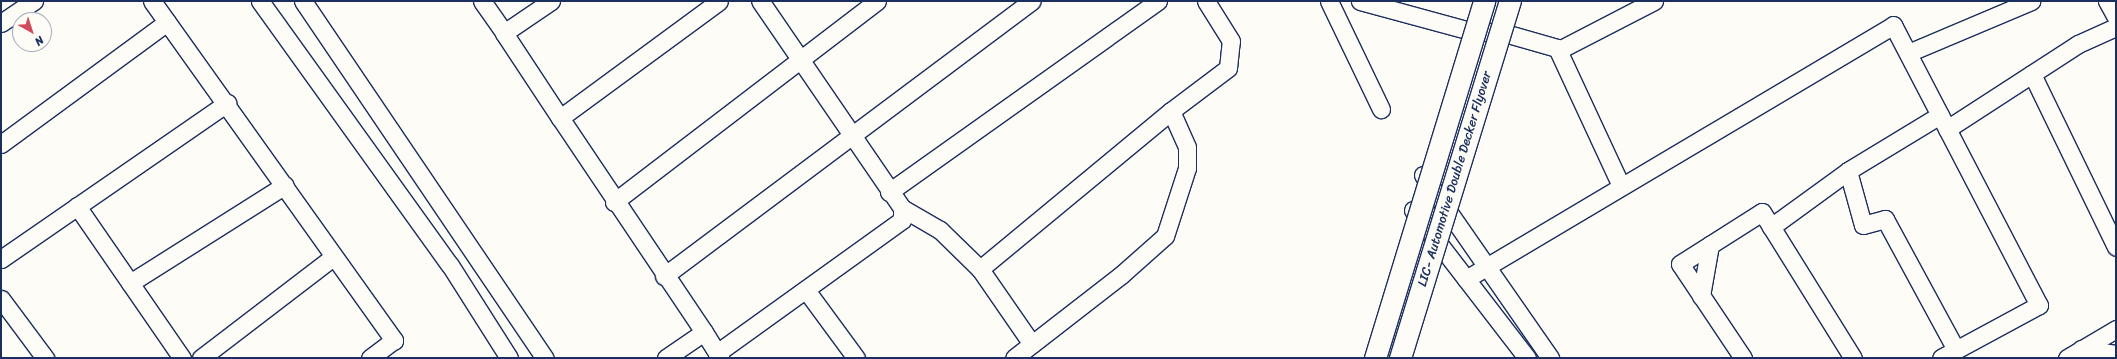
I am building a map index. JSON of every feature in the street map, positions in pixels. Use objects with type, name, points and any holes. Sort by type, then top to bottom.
[{"type":"main road","name":"LIC- Automotive Double Decker Flyover","points":[[1375,358],[1484,1]]},
{"type":"main road","name":"LIC- Automotive Double Decker Flyover","points":[[1400,358],[1510,1]]},
{"type":"street","points":[[1,23],[34,1]]},
{"type":"street","points":[[152,1],[227,103],[285,185],[333,257],[394,340],[370,358]]},
{"type":"street","points":[[260,1],[476,306],[509,358]]},
{"type":"street","points":[[303,1],[545,358]]},
{"type":"street","points":[[482,1],[614,202],[719,356],[902,220],[902,208]]},
{"type":"street","points":[[504,33],[550,1]]},
{"type":"street","points":[[560,118],[719,1]]},
{"type":"street","points":[[760,1],[889,192],[902,208],[940,230],[980,270],[1032,344]]},
{"type":"street","points":[[614,202],[877,1]]},
{"type":"street","points":[[664,276],[1032,1]]},
{"type":"street","points":[[889,192],[1158,1]]},
{"type":"street","points":[[980,270],[1171,110],[1228,68],[1231,41],[1206,1]]},
{"type":"street","points":[[1329,1],[1381,109]]},
{"type":"street","points":[[1360,1],[1466,30],[1508,34],[1559,50],[1654,1]]},
{"type":"street","points":[[1908,53],[2031,1]]},
{"type":"street","points":[[2107,1],[2116,17]]},
{"type":"street","points":[[1,144],[167,22]]},
{"type":"street","points":[[1466,279],[1893,25],[2039,305],[1948,354],[1885,219],[1863,225],[1848,171]]},
{"type":"street","points":[[1771,227],[1848,171],[1944,122],[2032,74],[2078,44],[2116,27]]},
{"type":"street","points":[[1559,50],[1621,186]]},
{"type":"street","points":[[2032,74],[2116,247]]},
{"type":"street","points":[[1,259],[227,103]]},
{"type":"street","points":[[1014,358],[1121,276],[1165,236],[1187,168],[1187,147],[1171,110]]},
{"type":"street","points":[[1423,174],[1550,358]]},
{"type":"street","points":[[130,283],[285,185]]},
{"type":"street","points":[[77,206],[182,358]]},
{"type":"street","points":[[1413,210],[1527,358]]},
{"type":"street","points":[[1744,358],[1680,264],[1762,212],[1852,358]]},
{"type":"street","points":[[1701,296],[1710,245]]},
{"type":"street","points":[[201,358],[333,257]]},
{"type":"street","points":[[476,306],[498,289]]},
{"type":"street","points":[[806,290],[856,358]]},
{"type":"street","points":[[1,299],[45,358]]},
{"type":"street","points":[[2074,354],[2116,329]]},
{"type":"street","points":[[666,358],[704,332]]},
{"type":"street","points":[[2074,354],[2116,354]]},
{"type":"railway","points":[[1384,358],[1495,1]]},
{"type":"railway","points":[[1394,358],[1505,1]]}]
